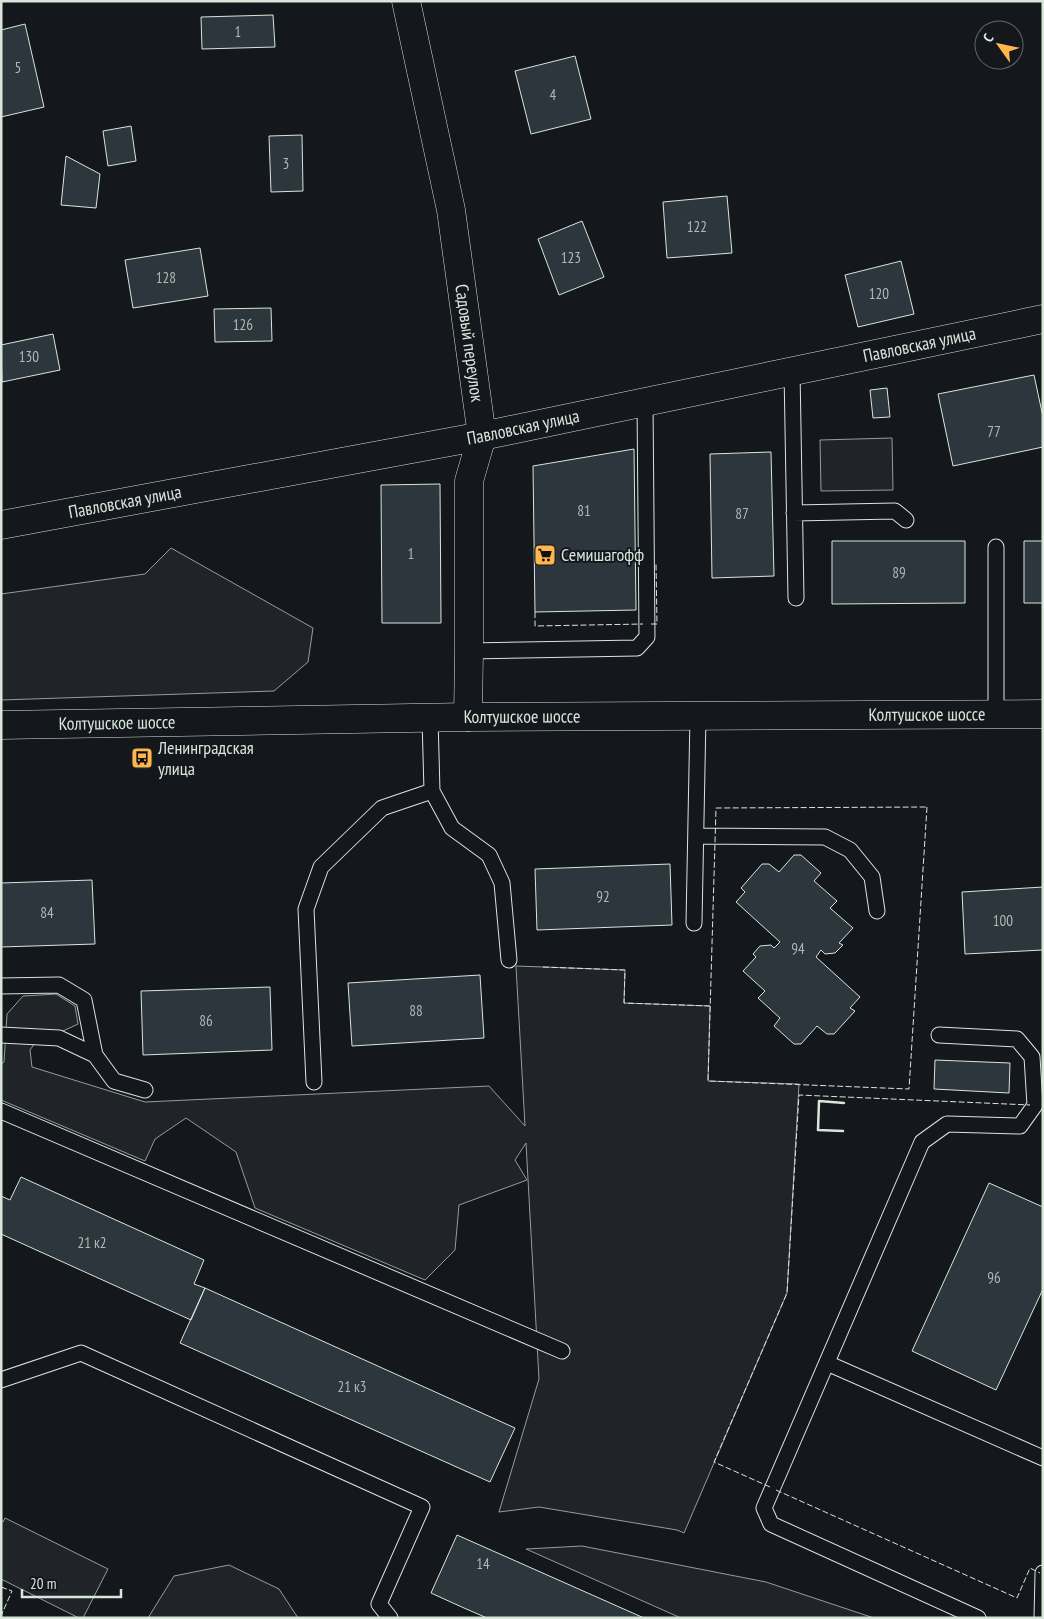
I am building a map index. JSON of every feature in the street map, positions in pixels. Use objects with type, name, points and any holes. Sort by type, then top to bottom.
[{"type":"street","name":"Садовый переулок","points":[[406,1],[451,210],[482,436],[469,481],[468,717]]},
{"type":"street","name":"Павловская улица","points":[[1,525],[482,436],[1043,319]]},
{"type":"street","name":"Колтушское шоссе","points":[[1,725],[468,717],[1043,714]]},
{"type":"lane","points":[[792,371],[796,598]]},
{"type":"lane","points":[[469,651],[637,648],[647,637],[645,401]]},
{"type":"lane","points":[[794,513],[895,511],[906,520]]},
{"type":"lane","points":[[996,547],[996,714]]},
{"type":"lane","points":[[694,923],[698,716]]},
{"type":"lane","points":[[430,718],[432,791],[452,828],[489,855],[502,883],[509,960]]},
{"type":"lane","points":[[314,1082],[306,909],[321,867],[382,808],[432,791]]},
{"type":"lane","points":[[696,836],[825,837],[850,850],[872,877],[877,911]]},
{"type":"lane","points":[[1,986],[59,985],[84,1000],[95,1055],[114,1081],[145,1090]]},
{"type":"lane","points":[[1,1035],[58,1038],[95,1055]]},
{"type":"lane","points":[[939,1036],[1017,1039],[1032,1056],[1035,1105],[1020,1126],[947,1124],[922,1142],[764,1508],[771,1524],[978,1618]]},
{"type":"lane","points":[[1,1112],[562,1350]]},
{"type":"lane","points":[[1,1380],[81,1353],[422,1506],[379,1604],[390,1618]]},
{"type":"lane","points":[[826,1363],[1043,1458]]},
{"type":"lane","points":[[1042,1618],[1043,1574]]},
{"type":"shaded area","points":[[892,438],[893,490],[821,491],[820,440]]},
{"type":"shaded area","points":[[171,548],[313,628],[308,662],[274,691],[1,700],[1,594],[145,574]]},
{"type":"shaded area","points":[[516,966],[625,970],[624,1003],[710,1006],[708,1081],[799,1084],[787,1293],[684,1533],[677,1530],[539,1507],[499,1512],[539,1379],[526,1143],[515,1160],[527,1180],[459,1205],[455,1250],[425,1280],[255,1208],[236,1152],[186,1118],[155,1139],[145,1161],[1,1100],[1,1064],[4,1062],[7,1014],[23,996],[56,994],[75,1006],[78,1024],[61,1032],[43,1032],[30,1050],[32,1067],[145,1102],[489,1086],[525,1126]]},
{"type":"shaded area","points":[[5,1518],[108,1569],[83,1618],[79,1618],[1,1579],[1,1521],[3,1522]]},
{"type":"shaded area","points":[[582,1546],[766,1582],[874,1618],[681,1618],[526,1549]]},
{"type":"shaded area","points":[[229,1565],[279,1589],[298,1618],[148,1618],[174,1576]]},
{"type":"building","points":[[273,15],[275,47],[202,49],[201,17]]},
{"type":"building","points":[[25,24],[44,107],[1,117],[1,30]]},
{"type":"building","points":[[575,56],[591,119],[531,134],[515,71]]},
{"type":"building","points":[[131,126],[136,161],[108,166],[103,131]]},
{"type":"building","points":[[302,135],[303,191],[271,192],[269,136]]},
{"type":"building","points":[[66,156],[100,174],[96,208],[61,205]]},
{"type":"building","points":[[727,196],[732,253],[667,258],[663,202]]},
{"type":"building","points":[[582,221],[604,277],[559,295],[538,239]]},
{"type":"building","points":[[200,248],[208,296],[133,308],[125,260]]},
{"type":"building","points":[[901,261],[914,314],[858,327],[845,275]]},
{"type":"building","points":[[271,308],[272,341],[215,342],[214,309]]},
{"type":"building","points":[[53,334],[60,370],[2,382],[1,345]]},
{"type":"building","points":[[1034,375],[1043,417],[1043,447],[953,466],[938,394]]},
{"type":"building","points":[[887,388],[890,417],[873,418],[870,390]]},
{"type":"building","points":[[634,449],[636,610],[535,612],[533,466]]},
{"type":"building","points":[[771,452],[774,576],[712,578],[710,454]]},
{"type":"building","points":[[440,484],[441,623],[382,623],[381,485]]},
{"type":"building","points":[[832,541],[965,541],[965,603],[832,604]]},
{"type":"building","points":[[1024,541],[1043,541],[1043,603],[1024,603]]},
{"type":"building","points":[[794,855],[801,855],[821,873],[814,881],[837,901],[830,908],[853,928],[839,943],[843,945],[835,953],[825,954],[821,950],[816,957],[860,997],[850,1008],[855,1011],[834,1034],[827,1034],[817,1026],[801,1044],[794,1044],[774,1026],[780,1018],[758,998],[765,991],[743,971],[756,957],[753,954],[760,946],[771,945],[774,948],[780,942],[736,902],[745,892],[741,888],[762,864],[769,864],[779,872]]},
{"type":"building","points":[[670,864],[672,925],[537,930],[535,869]]},
{"type":"building","points":[[92,880],[95,944],[1,947],[1,883]]},
{"type":"building","points":[[1043,887],[1043,950],[965,954],[962,892]]},
{"type":"building","points":[[480,975],[484,1038],[352,1046],[348,983]]},
{"type":"building","points":[[270,987],[272,1050],[143,1055],[141,991]]},
{"type":"building","points":[[935,1060],[1010,1063],[1009,1093],[934,1089]]},
{"type":"building","points":[[21,1177],[204,1260],[194,1284],[205,1288],[191,1320],[1,1234],[1,1196],[10,1200]]},
{"type":"building","points":[[989,1183],[1043,1207],[1043,1289],[996,1390],[912,1351]]},
{"type":"building","points":[[205,1288],[515,1428],[490,1482],[180,1343]]},
{"type":"building","points":[[457,1535],[644,1618],[487,1618],[464,1608],[431,1593]]},
{"type":"fence","points":[[651,624],[657,624],[656,564]]},
{"type":"fence","points":[[535,612],[535,626],[643,624]]},
{"type":"fence","points":[[927,807],[909,1089],[708,1081],[716,808],[927,807]]},
{"type":"fence","points":[[543,967],[625,970],[624,1003],[710,1006]]},
{"type":"fence","points":[[770,1487],[714,1462],[787,1293],[799,1095],[1030,1105]]},
{"type":"fence","points":[[776,1490],[1017,1598],[1030,1568],[1040,1573]]},
{"type":"fence","points":[[1,1587],[12,1591],[1,1616]]},
{"type":"wall","points":[[843,1131],[818,1130],[819,1101],[844,1103]]},
{"type":"place","name":"Семишагофф","points":[[545,555]]},
{"type":"place","name":"Ленинградская улица","points":[[142,758]]}]
